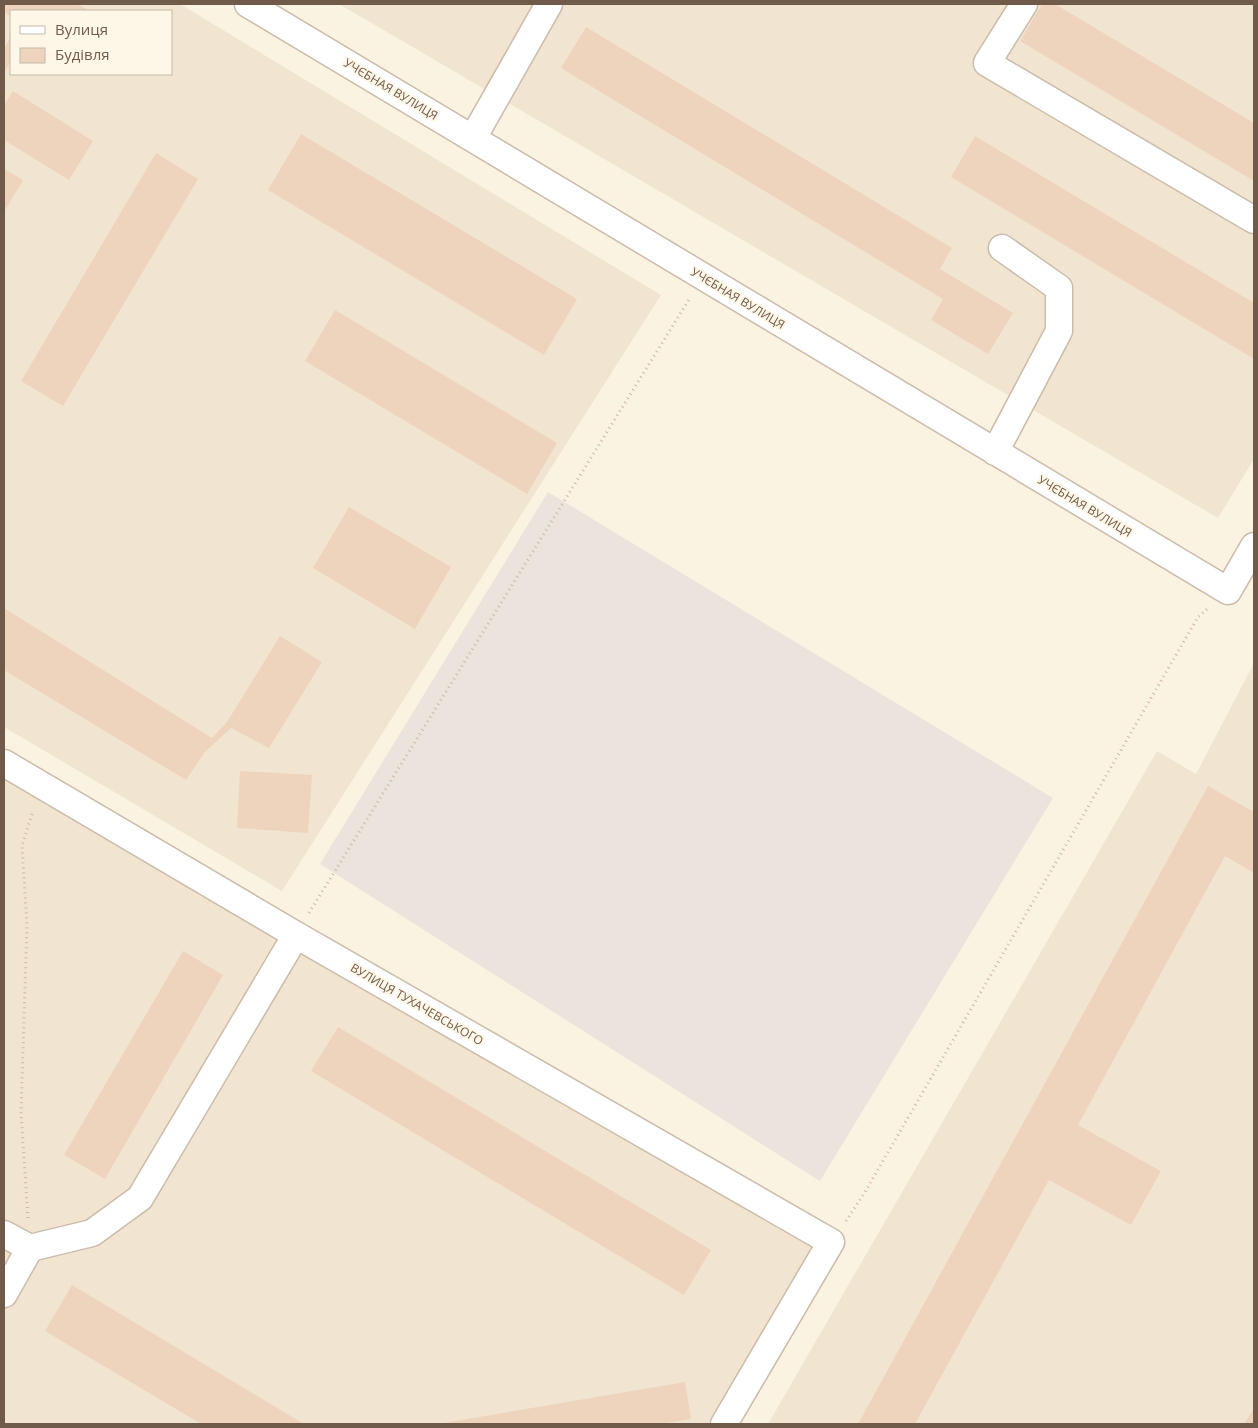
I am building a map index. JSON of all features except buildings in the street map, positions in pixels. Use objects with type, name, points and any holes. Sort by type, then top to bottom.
[{"type":"street","name":"УЧЄБНАЯ ВУЛИЦЯ","points":[[248,4],[1228,592]]},
{"type":"street","points":[[473,138],[549,4]]},
{"type":"street","points":[[1024,4],[987,63],[1254,220]]},
{"type":"street","points":[[995,452],[1059,331],[1059,288],[1002,248]]},
{"type":"street","points":[[1228,592],[1254,546]]},
{"type":"street","name":"ВУЛИЦЯ ТУХАЧЕВСЬКОГО","points":[[4,763],[296,935],[832,1242]]},
{"type":"street","points":[[4,1234],[30,1248],[92,1233],[140,1198],[296,935]]},
{"type":"street","points":[[724,1424],[832,1242]]},
{"type":"street","points":[[4,1294],[30,1248]]},
{"type":"path","points":[[296,935],[702,276]]},
{"type":"path","points":[[832,1242],[865,1192],[1198,617],[1228,592]]},
{"type":"path","points":[[30,1248],[21,1113],[27,926],[22,846],[41,785]]},
{"type":"shaded area","points":[[4,4],[180,4],[661,295],[282,891],[4,727]]},
{"type":"shaded area","points":[[339,4],[1254,4],[1254,459],[1218,518]]},
{"type":"shaded area","points":[[548,492],[1053,798],[820,1181],[320,864]]},
{"type":"shaded area","points":[[1254,663],[1254,1424],[768,1424],[1157,751],[1196,774]]},
{"type":"shaded area","points":[[4,752],[831,1242],[723,1424],[4,1424]]}]
